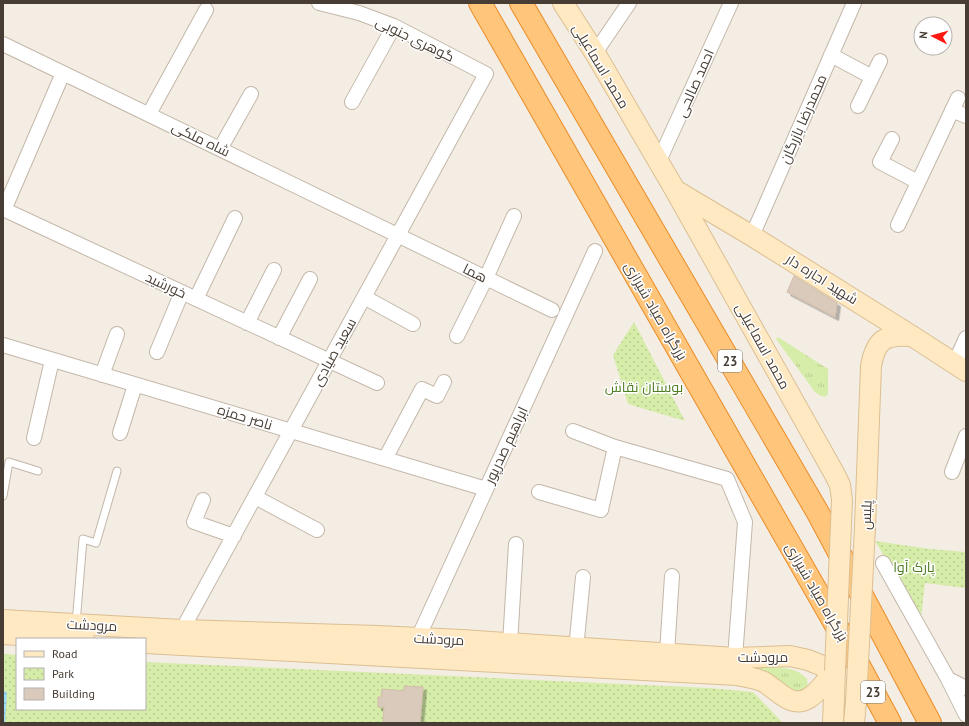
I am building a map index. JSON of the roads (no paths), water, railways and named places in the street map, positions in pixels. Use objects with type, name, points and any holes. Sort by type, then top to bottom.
[{"type":"highway","name":"بزرگراه صیاد شیرازی","points":[[480,3],[857,662],[890,723]]},
{"type":"highway","name":"23","points":[[521,3],[818,513],[930,723]]},
{"type":"main road","name":"محمد اسماعیلی","points":[[563,3],[595,53],[675,190],[840,485],[842,500],[833,723]]},
{"type":"main road","name":"شهید اجاره دار","points":[[675,190],[752,236],[960,367]]},
{"type":"main road","name":"پلیس","points":[[856,716],[872,357],[875,350],[888,337],[900,335],[912,336]]},
{"type":"main road","name":"مرودشت","points":[[3,620],[80,632]]},
{"type":"main road","name":"مرودشت","points":[[3,634],[80,632],[737,675],[754,678],[763,682],[788,700],[802,702],[811,697]]},
{"type":"main road","name":"مرودشت","points":[[146,643],[181,638],[418,638],[735,658],[790,656],[808,660],[835,671]]},
{"type":"main road","points":[[808,660],[818,675],[817,686],[811,697]]},
{"type":"main road","points":[[811,697],[835,671]]},
{"type":"street","name":"گوهری جنوبی","points":[[319,3],[361,8],[486,74]]},
{"type":"street","points":[[595,53],[629,3]]},
{"type":"street","name":"احمد صالحی","points":[[658,163],[731,3]]},
{"type":"street","name":"محمدرضا بازرگان","points":[[752,236],[854,3]]},
{"type":"street","points":[[149,114],[206,10]]},
{"type":"street","points":[[352,102],[394,26]]},
{"type":"street","name":"شاه ملکی","points":[[3,44],[398,235]]},
{"type":"street","points":[[831,55],[872,77]]},
{"type":"street","points":[[858,106],[880,61]]},
{"type":"street","points":[[4,209],[63,73]]},
{"type":"street","name":"سعید صیادی","points":[[181,638],[255,497],[486,74]]},
{"type":"street","points":[[220,149],[251,94]]},
{"type":"street","points":[[898,225],[955,104],[966,116]]},
{"type":"street","points":[[892,139],[880,162],[918,182]]},
{"type":"street","name":"خورشید","points":[[4,209],[377,383]]},
{"type":"street","points":[[456,336],[486,278],[514,216]]},
{"type":"street","points":[[196,299],[235,218]]},
{"type":"street","name":"هما","points":[[398,235],[552,310]]},
{"type":"street","name":"ابراهیم صدرپور","points":[[418,638],[595,251]]},
{"type":"street","points":[[248,323],[274,270]]},
{"type":"street","points":[[279,338],[310,279]]},
{"type":"street","points":[[157,352],[182,292]]},
{"type":"street","points":[[364,297],[413,324]]},
{"type":"street","points":[[102,375],[117,334]]},
{"type":"street","points":[[960,367],[966,338]]},
{"type":"street","name":"ناصر حمزه","points":[[3,345],[486,489]]},
{"type":"street","points":[[34,438],[52,360]]},
{"type":"street","points":[[385,459],[422,389],[437,396],[444,382]]},
{"type":"street","points":[[120,433],[135,385]]},
{"type":"street","points":[[573,432],[615,447],[727,479],[745,522],[735,658]]},
{"type":"street","points":[[952,472],[966,436]]},
{"type":"street","points":[[539,492],[600,510],[615,447]]},
{"type":"street","points":[[255,497],[317,530]]},
{"type":"street","points":[[203,500],[194,522],[234,536]]},
{"type":"street","points":[[510,644],[516,544]]},
{"type":"street","points":[[883,563],[966,714]]},
{"type":"street","points":[[667,653],[672,576]]},
{"type":"street","points":[[576,649],[583,577]]},
{"type":"street","points":[[948,679],[966,685]]},
{"type":"lane","points":[[3,496],[10,462],[38,471]]},
{"type":"lane","points":[[80,632],[83,539],[96,543],[117,471]]},
{"type":"water","points":[[3,691],[7,692],[5,723],[3,723]]},
{"type":"park label","name":"بوستان نقاش","points":[[644,387]]},
{"type":"park label","name":"پارک آوا","points":[[914,567]]}]
